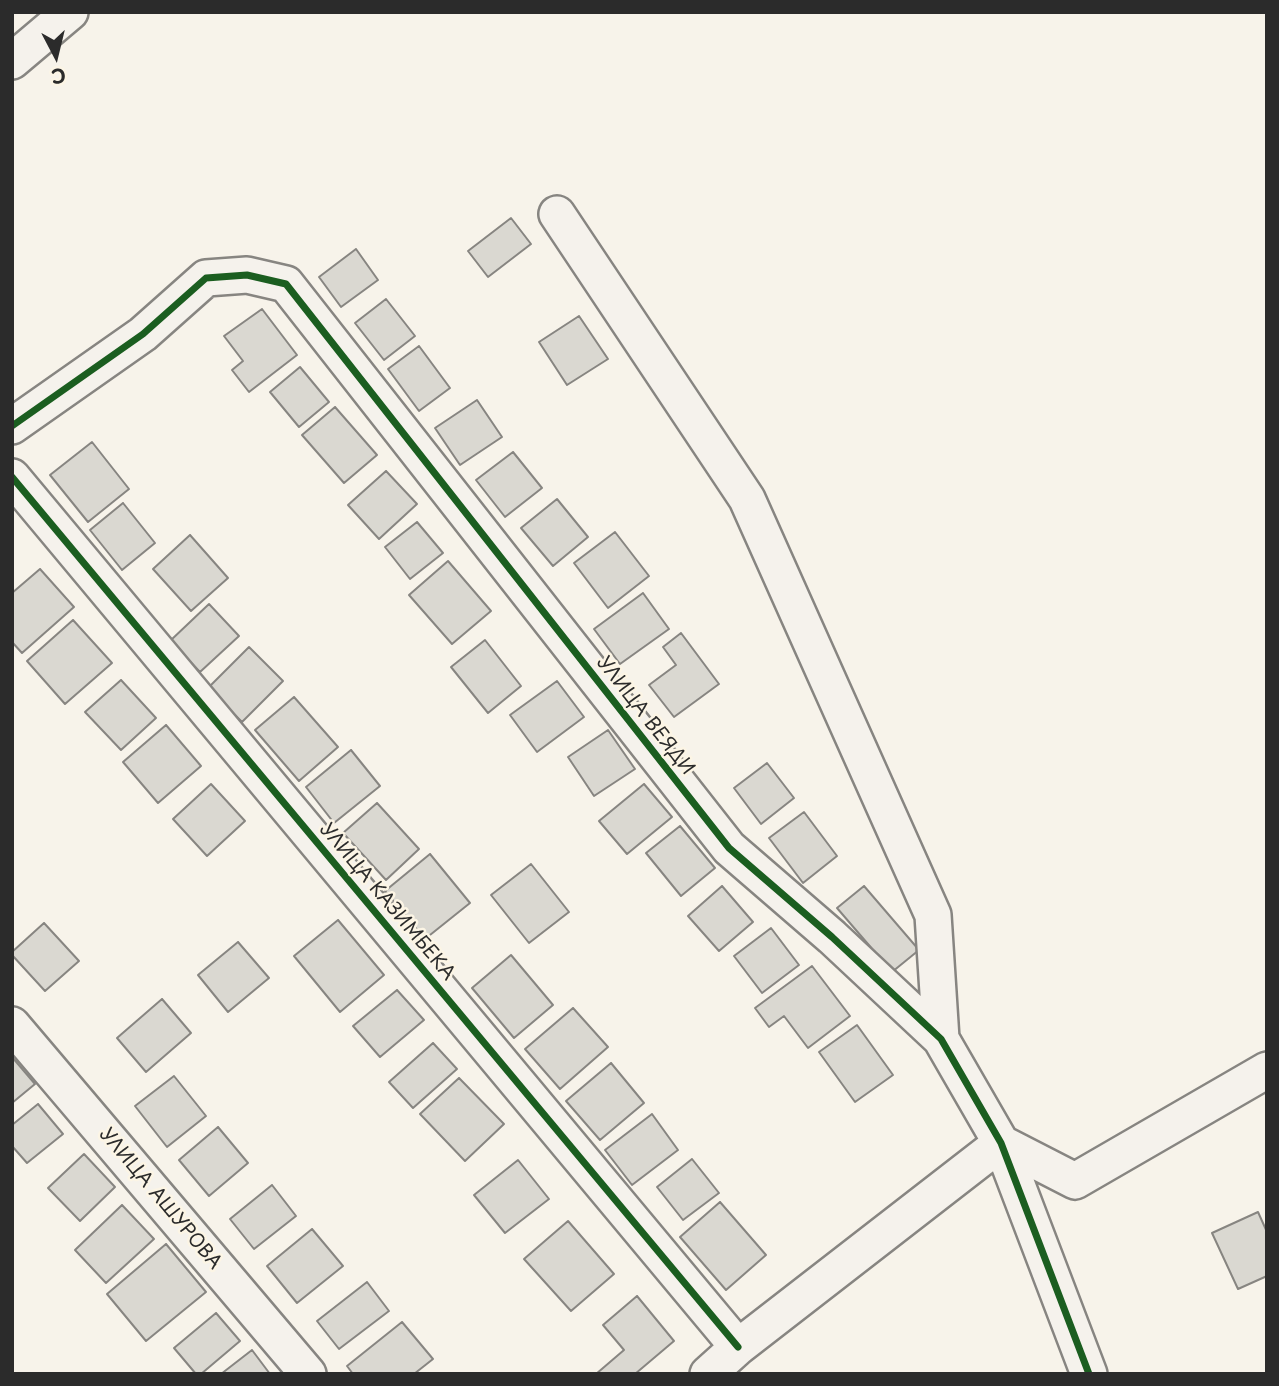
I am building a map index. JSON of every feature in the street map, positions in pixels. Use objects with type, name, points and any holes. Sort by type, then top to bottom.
[{"type":"street","points":[[12,61],[70,12]]},
{"type":"street","points":[[557,214],[747,499],[933,915],[941,1039]]},
{"type":"street","name":"УЛИЦА ВЕЯДИ","points":[[12,426],[144,334],[206,278],[247,275],[286,284],[729,848],[832,937],[941,1039],[1001,1143],[1089,1374]]},
{"type":"street","name":"УЛИЦА КАЗИМБЕКА","points":[[12,477],[738,1347]]},
{"type":"street","name":"УЛИЦА АШУРОВА","points":[[12,1025],[308,1374]]},
{"type":"street","points":[[708,1374],[738,1347],[1001,1143],[1075,1181],[1267,1070]]},
{"type":"building","points":[[511,218],[531,244],[488,277],[468,251]]},
{"type":"building","points":[[356,249],[378,280],[341,307],[319,277]]},
{"type":"building","points":[[386,299],[415,336],[384,360],[355,323]]},
{"type":"building","points":[[262,309],[297,355],[249,392],[232,370],[243,361],[224,336]]},
{"type":"building","points":[[579,316],[608,359],[567,385],[539,342]]},
{"type":"building","points":[[419,346],[450,388],[419,411],[388,369]]},
{"type":"building","points":[[300,367],[329,402],[299,427],[270,392]]},
{"type":"building","points":[[477,400],[502,437],[460,465],[435,428]]},
{"type":"building","points":[[335,407],[377,455],[344,483],[302,435]]},
{"type":"building","points":[[92,442],[129,489],[88,522],[50,475]]},
{"type":"building","points":[[513,452],[542,488],[505,517],[476,480]]},
{"type":"building","points":[[386,471],[417,504],[379,539],[348,505]]},
{"type":"building","points":[[557,499],[588,537],[553,566],[521,528]]},
{"type":"building","points":[[123,503],[155,543],[122,570],[90,530]]},
{"type":"building","points":[[417,522],[443,553],[410,579],[385,547]]},
{"type":"building","points":[[615,532],[649,576],[608,608],[574,563]]},
{"type":"building","points":[[190,535],[228,578],[191,611],[153,569]]},
{"type":"building","points":[[448,561],[491,611],[452,644],[409,595]]},
{"type":"building","points":[[40,569],[74,607],[22,653],[12,642],[12,593]]},
{"type":"building","points":[[643,593],[669,629],[620,664],[594,629]]},
{"type":"building","points":[[209,604],[239,636],[200,672],[170,641]]},
{"type":"building","points":[[73,620],[112,663],[65,704],[27,661]]},
{"type":"building","points":[[681,633],[719,684],[674,717],[649,685],[676,665],[663,647]]},
{"type":"building","points":[[485,640],[521,686],[488,713],[451,667]]},
{"type":"building","points":[[249,647],[283,681],[242,722],[208,688]]},
{"type":"building","points":[[121,680],[156,718],[121,750],[85,712]]},
{"type":"building","points":[[557,681],[584,717],[537,752],[510,715]]},
{"type":"building","points":[[294,697],[338,747],[299,781],[255,730]]},
{"type":"building","points":[[166,725],[201,766],[158,803],[123,762]]},
{"type":"building","points":[[608,730],[635,769],[594,796],[568,757]]},
{"type":"building","points":[[351,750],[380,786],[334,823],[306,787]]},
{"type":"building","points":[[767,763],[794,798],[761,824],[734,788]]},
{"type":"building","points":[[211,784],[245,821],[207,856],[173,819]]},
{"type":"building","points":[[644,784],[672,817],[627,854],[599,821]]},
{"type":"building","points":[[377,803],[419,849],[386,880],[343,833]]},
{"type":"building","points":[[804,812],[837,856],[803,883],[769,838]]},
{"type":"building","points":[[680,826],[715,868],[681,896],[646,853]]},
{"type":"building","points":[[430,854],[470,903],[425,939],[385,891]]},
{"type":"building","points":[[531,864],[569,912],[529,943],[491,895]]},
{"type":"building","points":[[722,886],[753,922],[719,951],[688,916]]},
{"type":"building","points":[[864,886],[919,950],[892,972],[837,908]]},
{"type":"building","points":[[338,920],[384,975],[340,1012],[294,956]]},
{"type":"building","points":[[44,923],[79,961],[45,991],[12,955],[12,952]]},
{"type":"building","points":[[771,928],[799,965],[762,993],[734,956]]},
{"type":"building","points":[[238,942],[269,978],[228,1012],[198,975]]},
{"type":"building","points":[[511,955],[553,1005],[514,1038],[472,988]]},
{"type":"building","points":[[812,966],[850,1016],[808,1048],[784,1016],[769,1027],[755,1008]]},
{"type":"building","points":[[397,990],[424,1020],[380,1057],[353,1026]]},
{"type":"building","points":[[162,999],[191,1033],[146,1072],[117,1038]]},
{"type":"building","points":[[573,1008],[608,1047],[560,1089],[525,1049]]},
{"type":"building","points":[[857,1025],[893,1075],[855,1102],[819,1052]]},
{"type":"building","points":[[433,1043],[457,1069],[413,1108],[389,1082]]},
{"type":"building","points":[[12,1057],[35,1084],[12,1103]]},
{"type":"building","points":[[611,1063],[644,1103],[600,1140],[566,1101]]},
{"type":"building","points":[[174,1076],[206,1116],[167,1147],[135,1106]]},
{"type":"building","points":[[459,1078],[504,1124],[465,1161],[420,1114]]},
{"type":"building","points":[[38,1104],[63,1134],[27,1163],[12,1146],[12,1125]]},
{"type":"building","points":[[652,1114],[678,1150],[632,1185],[605,1150]]},
{"type":"building","points":[[218,1127],[248,1163],[209,1196],[179,1160]]},
{"type":"building","points":[[84,1154],[115,1187],[80,1221],[48,1188]]},
{"type":"building","points":[[692,1159],[719,1193],[683,1220],[657,1187]]},
{"type":"building","points":[[518,1160],[549,1199],[505,1233],[474,1195]]},
{"type":"building","points":[[272,1185],[296,1216],[254,1249],[230,1219]]},
{"type":"building","points":[[720,1202],[766,1255],[726,1290],[680,1237]]},
{"type":"building","points":[[122,1205],[154,1239],[106,1283],[75,1250]]},
{"type":"building","points":[[1258,1212],[1267,1232],[1267,1276],[1238,1289],[1212,1233]]},
{"type":"building","points":[[568,1221],[614,1274],[571,1311],[524,1259]]},
{"type":"building","points":[[312,1229],[343,1266],[297,1303],[267,1266]]},
{"type":"building","points":[[166,1244],[206,1292],[146,1341],[107,1294]]},
{"type":"building","points":[[367,1282],[389,1311],[339,1349],[317,1321]]},
{"type":"building","points":[[637,1296],[674,1341],[635,1374],[596,1374],[624,1350],[603,1325]]},
{"type":"building","points":[[216,1313],[240,1341],[201,1374],[196,1374],[174,1348]]},
{"type":"building","points":[[402,1322],[433,1359],[414,1374],[353,1374],[347,1366]]},
{"type":"building","points":[[252,1350],[270,1374],[221,1374]]},
{"type":"cycle path","points":[[12,426],[143,334],[206,278],[247,275],[286,284],[729,848],[832,937],[941,1039],[1001,1143],[1089,1374]]},
{"type":"cycle path","points":[[12,477],[738,1347]]}]
